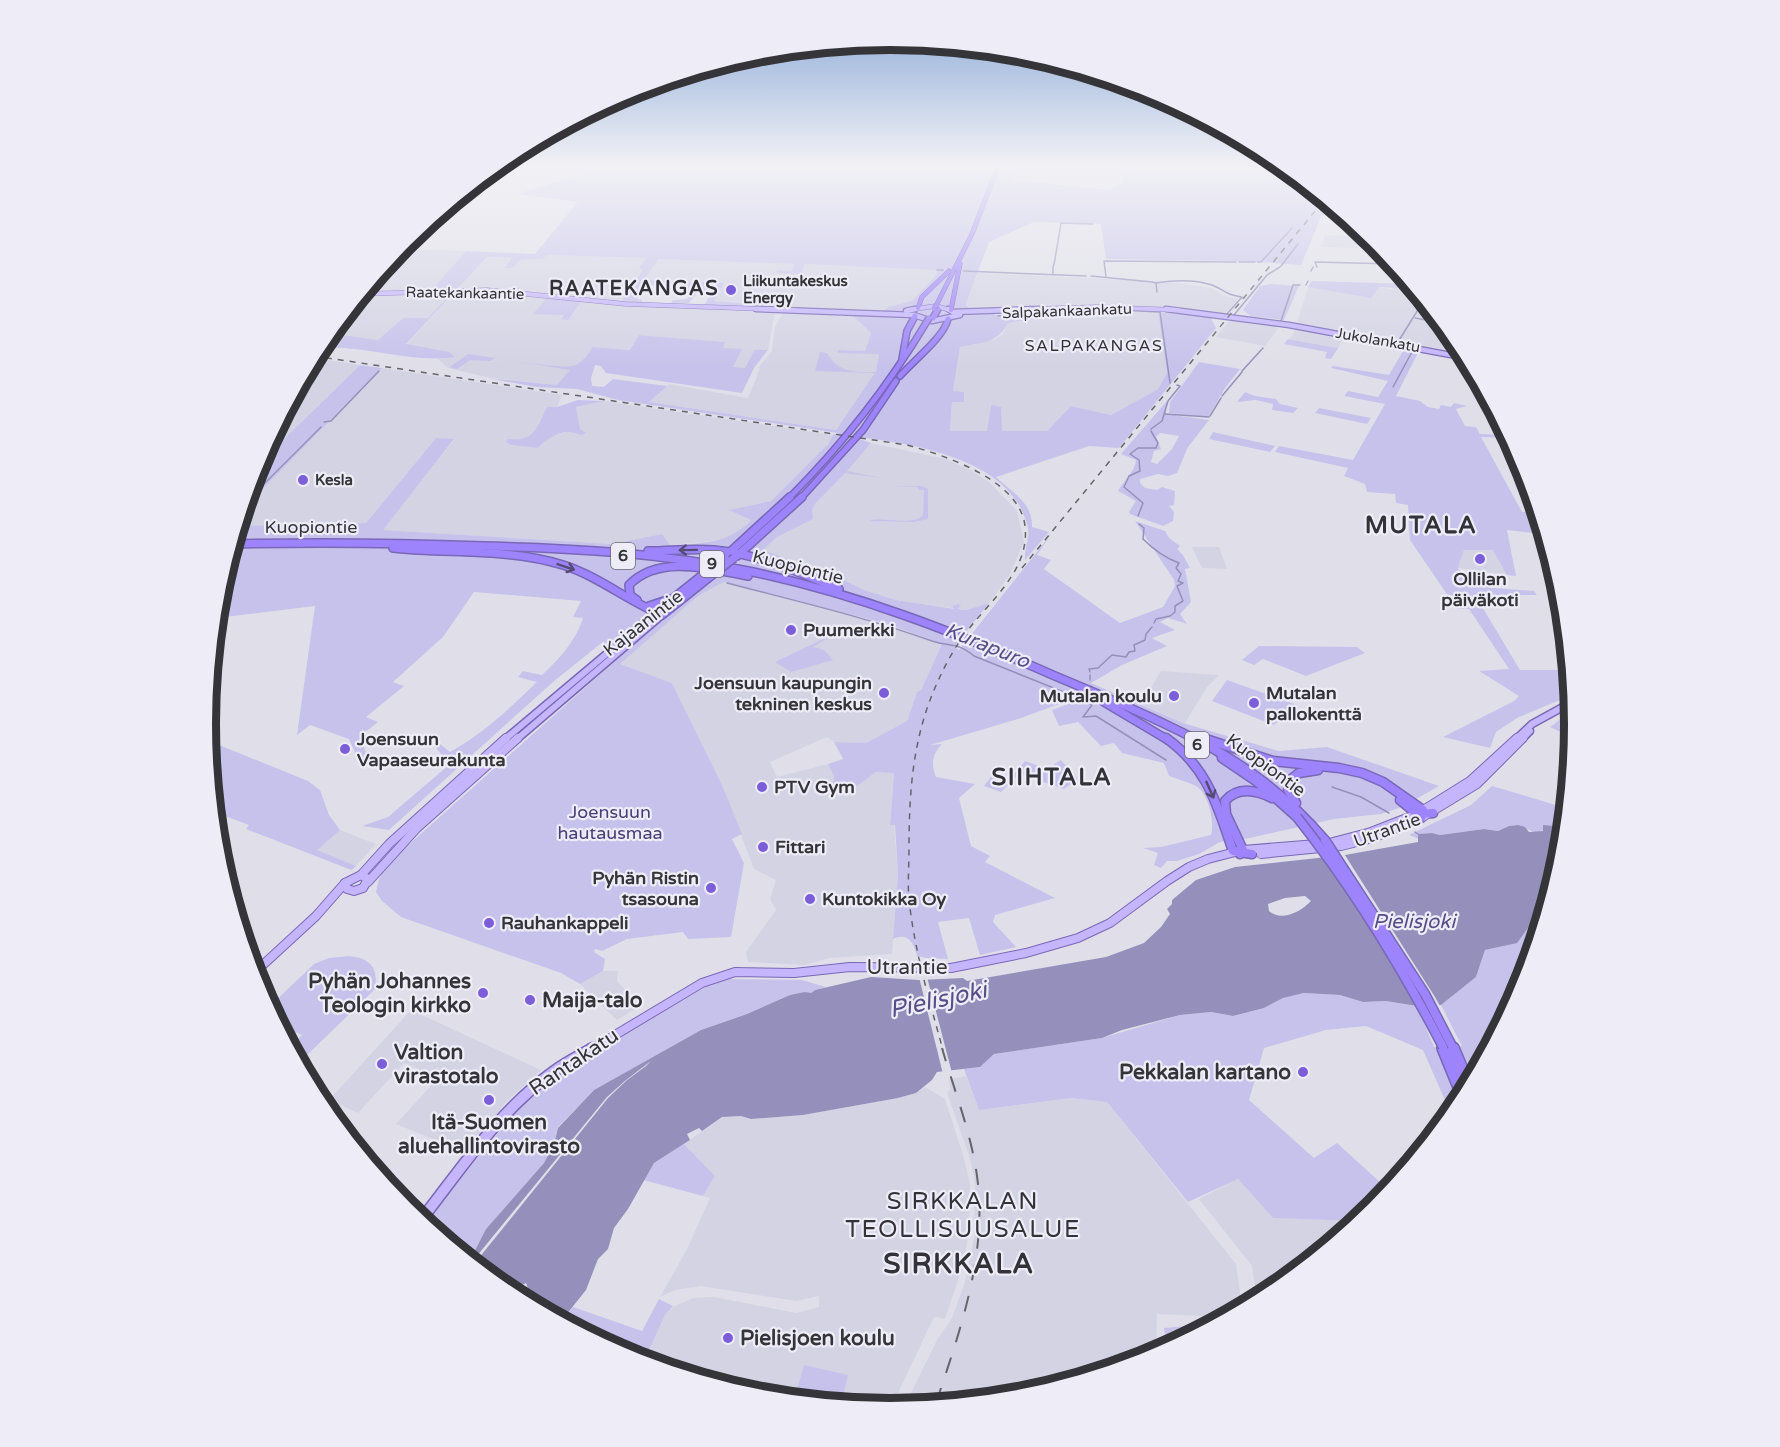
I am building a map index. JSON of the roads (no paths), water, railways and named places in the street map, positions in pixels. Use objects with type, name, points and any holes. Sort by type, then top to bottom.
[{"type":"highway","name":"Kajaanintie","points":[[958,264],[972,232]]},
{"type":"highway","name":"Kajaanintie","points":[[742,547],[782,516],[829,468],[874,414],[930,321],[974,232]]},
{"type":"highway","points":[[917,308],[922,297],[958,264],[961,266],[952,311]]},
{"type":"highway","points":[[898,375],[907,331],[914,315]]},
{"type":"highway","points":[[898,375],[945,331],[949,318]]},
{"type":"highway","name":"Kajaanintie","points":[[661,613],[742,547],[811,478],[845,442],[898,375]]},
{"type":"highway","points":[[829,468],[835,473]]},
{"type":"highway","name":"Kuopiontie","points":[[240,545],[336,543],[538,548],[638,554],[720,565],[802,583],[882,608],[1036,667],[1162,723],[1235,760],[1263,779],[1301,814]]},
{"type":"highway","name":"Kuopiontie","points":[[240,545],[478,549],[636,558],[717,568],[831,595],[915,624],[1102,701],[1213,753],[1301,814]]},
{"type":"highway","points":[[386,547],[503,554],[560,564],[582,572],[661,613]]},
{"type":"highway","points":[[538,548],[718,551],[742,547],[751,557]]},
{"type":"highway","points":[[718,551],[732,556]]},
{"type":"highway","name":"6","points":[[732,556],[751,557],[791,568],[882,608]]},
{"type":"highway","name":"6","points":[[661,613],[634,598],[629,589],[636,577],[652,569],[674,567],[767,579]]},
{"type":"highway","name":"Kajaanintie","points":[[661,613],[680,594],[709,574]]},
{"type":"highway","points":[[649,606],[680,594]]},
{"type":"highway","points":[[1102,701],[1159,734],[1196,766],[1209,787],[1239,853]]},
{"type":"highway","points":[[1162,723],[1273,761],[1362,773],[1383,782],[1421,814]]},
{"type":"highway","points":[[1301,814],[1288,790],[1290,780],[1299,772],[1322,770],[1346,772],[1369,780],[1421,814],[1433,813]]},
{"type":"highway","points":[[1239,853],[1224,806],[1228,797],[1242,791],[1257,791],[1284,803]]},
{"type":"highway","name":"6","points":[[1301,814],[1341,862],[1425,994],[1463,1077]]},
{"type":"highway","points":[[1239,853],[1252,854]]},
{"type":"highway","name":"6","points":[[1448,1046],[1459,1084]]},
{"type":"main road","name":"Raatekankaantie","points":[[371,293],[487,290],[616,304],[914,315]]},
{"type":"main road","name":"Salpakankaankatu","points":[[917,308],[937,306],[952,311],[1107,307],[1184,311],[1289,325]]},
{"type":"main road","name":"Raatekankaantie","points":[[747,309],[900,312],[917,308]]},
{"type":"main road","points":[[914,315],[913,312],[917,308]]},
{"type":"main road","name":"Salpakankaankatu","points":[[914,315],[929,321],[969,315],[1085,309],[1184,311]]},
{"type":"main road","points":[[949,318],[952,311]]},
{"type":"main road","name":"Jukolankatu","points":[[1289,325],[1454,356]]},
{"type":"main road","name":"Kajaanintie","points":[[361,875],[389,844],[522,723],[593,662],[661,613]]},
{"type":"main road","name":"Kajaanintie","points":[[368,882],[398,846],[661,613]]},
{"type":"main road","name":"Utrantie","points":[[1252,854],[1326,849],[1373,838],[1421,814],[1470,781],[1532,724],[1564,707]]},
{"type":"main road","name":"Utrantie","points":[[1433,813],[1477,784],[1535,726],[1564,708]]},
{"type":"main road","name":"Utrantie","points":[[735,972],[794,973],[850,967],[932,969],[968,966],[1026,954],[1087,934],[1110,923],[1189,867],[1239,853],[1329,843],[1371,832],[1421,814]]},
{"type":"main road","points":[[262,967],[338,898],[363,888],[368,882],[366,877],[361,875],[351,877],[316,916]]},
{"type":"main road","points":[[345,883],[347,889],[352,891]]},
{"type":"main road","name":"Rantakatu","points":[[427,1213],[514,1106],[536,1084],[702,983],[735,972]]},
{"type":"water","name":"Pielisjoki","points":[[1518,825],[1525,827],[1529,832],[1543,831],[1543,825],[1556,826],[1551,855],[1534,921],[1517,943],[1485,950],[1476,977],[1441,1005],[1417,1006],[1386,1001],[1363,1002],[1340,995],[1304,993],[1283,998],[1264,1008],[1233,1016],[1211,1012],[1180,1015],[1122,1030],[1102,1038],[994,1054],[980,1067],[937,1072],[932,1080],[916,1093],[898,1098],[803,1115],[751,1119],[741,1116],[722,1117],[702,1131],[699,1128],[687,1134],[690,1140],[654,1163],[628,1209],[614,1228],[608,1249],[598,1259],[586,1290],[567,1314],[528,1291],[526,1283],[520,1286],[474,1253],[486,1229],[544,1163],[554,1144],[558,1128],[594,1090],[701,1030],[747,1014],[790,995],[811,993],[815,990],[871,977],[919,980],[963,978],[967,981],[1106,957],[1144,943],[1161,927],[1170,914],[1167,909],[1172,904],[1172,900],[1196,880],[1235,867],[1345,855],[1418,842],[1418,834],[1440,835],[1484,829],[1498,831]],"holes":[[[1305,896],[1311,901],[1302,909],[1279,916],[1269,911],[1268,904],[1285,898]]]},
{"type":"waterway","points":[[1055,259],[1060,232]]},
{"type":"waterway","points":[[1258,262],[1261,262],[1289,232]]},
{"type":"waterway","points":[[1281,266],[1298,244]]},
{"type":"waterway","points":[[1053,267],[1055,260]]},
{"type":"waterway","points":[[1106,277],[1104,261],[1236,262]]},
{"type":"waterway","points":[[1239,262],[1255,262]]},
{"type":"waterway","points":[[1317,267],[1315,262],[1383,264]]},
{"type":"waterway","points":[[1234,315],[1267,275],[1280,267]]},
{"type":"waterway","points":[[1311,271],[1313,267]]},
{"type":"waterway","points":[[1053,268],[1053,274]]},
{"type":"waterway","points":[[937,270],[943,270]]},
{"type":"waterway","points":[[964,271],[1086,276]]},
{"type":"waterway","points":[[1091,276],[1156,283]]},
{"type":"waterway","points":[[1306,285],[1308,281]]},
{"type":"waterway","points":[[1156,283],[1198,282],[1242,297],[1227,314]]},
{"type":"waterway","points":[[1156,283],[1157,292]]},
{"type":"waterway","points":[[1281,321],[1293,285],[1300,285]]},
{"type":"waterway","points":[[1398,342],[1420,307]]},
{"type":"waterway","points":[[1071,312],[1116,310],[1160,312],[1170,383]]},
{"type":"waterway","points":[[998,316],[1061,313]]},
{"type":"waterway","points":[[1415,318],[1430,321]]},
{"type":"waterway","points":[[1242,371],[1263,348]]},
{"type":"waterway","points":[[1393,387],[1413,350]]},
{"type":"waterway","points":[[324,422],[331,421],[379,371]]},
{"type":"waterway","points":[[1222,396],[1242,372]]},
{"type":"waterway","name":"Kurapuro","points":[[1151,429],[1162,421],[1168,401],[1180,386],[1177,385]]},
{"type":"waterway","points":[[1210,416],[1221,398]]},
{"type":"waterway","points":[[1165,414],[1209,417]]},
{"type":"waterway","points":[[258,490],[321,427]]},
{"type":"waterway","points":[[1138,516],[1143,503],[1124,487],[1129,476],[1140,471],[1139,460],[1130,454],[1138,448],[1156,448],[1158,443],[1151,431]]},
{"type":"waterway","name":"Kurapuro","points":[[1139,524],[1144,528],[1143,539],[1151,547],[1179,563],[1176,568],[1181,574],[1178,581],[1183,583],[1177,586],[1183,601],[1175,606],[1175,612],[1170,616],[1156,619],[1154,623]]},
{"type":"waterway","name":"Kurapuro","points":[[727,583],[856,617],[963,649],[974,656],[1086,701],[1092,705],[1083,717],[1096,716],[1166,760]]},
{"type":"waterway","name":"Kurapuro","points":[[1090,672],[1089,669],[1098,668],[1112,655],[1126,657],[1129,652],[1135,651],[1134,645],[1145,640],[1146,634],[1152,627]]},
{"type":"waterway","points":[[1090,675],[1090,680]]},
{"type":"waterway","points":[[1332,787],[1361,797],[1389,813]]},
{"type":"railway","points":[[1022,568],[1298,232]]},
{"type":"railway","points":[[324,358],[907,445],[940,455],[978,472],[1010,495],[1020,510],[1025,526],[1022,556],[998,595],[959,642],[941,674],[923,722],[914,763],[909,827],[909,901],[920,962],[943,1050]]},
{"type":"railway","points":[[938,1396],[970,1291],[979,1234],[977,1176],[971,1143],[942,1048]]},
{"type":"place","name":"Liikuntakeskus Energy","points":[[731,290]]},
{"type":"place","name":"Kesla","points":[[303,480]]},
{"type":"place","name":"Ollilan päiväkoti","points":[[1480,559]]},
{"type":"place","name":"Puumerkki","points":[[791,630]]},
{"type":"place","name":"Joensuun kaupungin tekninen keskus","points":[[884,693]]},
{"type":"place","name":"Mutalan koulu","points":[[1174,696]]},
{"type":"place","name":"Mutalan pallokenttä","points":[[1254,703]]},
{"type":"place","name":"Joensuun Vapaaseurakunta","points":[[345,749]]},
{"type":"place","name":"PTV Gym","points":[[762,787]]},
{"type":"place","name":"Fittari","points":[[763,847]]},
{"type":"place","name":"Pyhän Ristin tsasouna","points":[[711,888]]},
{"type":"place","name":"Kuntokikka Oy","points":[[810,899]]},
{"type":"place","name":"Rauhankappeli","points":[[489,923]]},
{"type":"place","name":"Pyhän Johannes Teologin kirkko","points":[[483,993]]},
{"type":"place","name":"Maija-talo","points":[[530,1000]]},
{"type":"place","name":"Valtion virastotalo","points":[[382,1064]]},
{"type":"place","name":"Pekkalan kartano","points":[[1303,1072]]},
{"type":"place","name":"Itä-Suomen aluehallintovirasto","points":[[489,1100]]},
{"type":"place","name":"Pielisjoen koulu","points":[[728,1338]]},
{"type":"district","name":"RAATEKANGAS","points":[[634,289]]},
{"type":"district","name":"SALPAKANGAS","points":[[1094,346]]},
{"type":"district","name":"MUTALA","points":[[1421,525]]},
{"type":"district","name":"SIIHTALA","points":[[1052,777]]},
{"type":"district","name":"SIRKKALAN TEOLLISUUSALUE","points":[[963,1215]]},
{"type":"district","name":"SIRKKALA","points":[[959,1264]]},
{"type":"park label","name":"Joensuun hautausmaa","points":[[610,822]]}]
